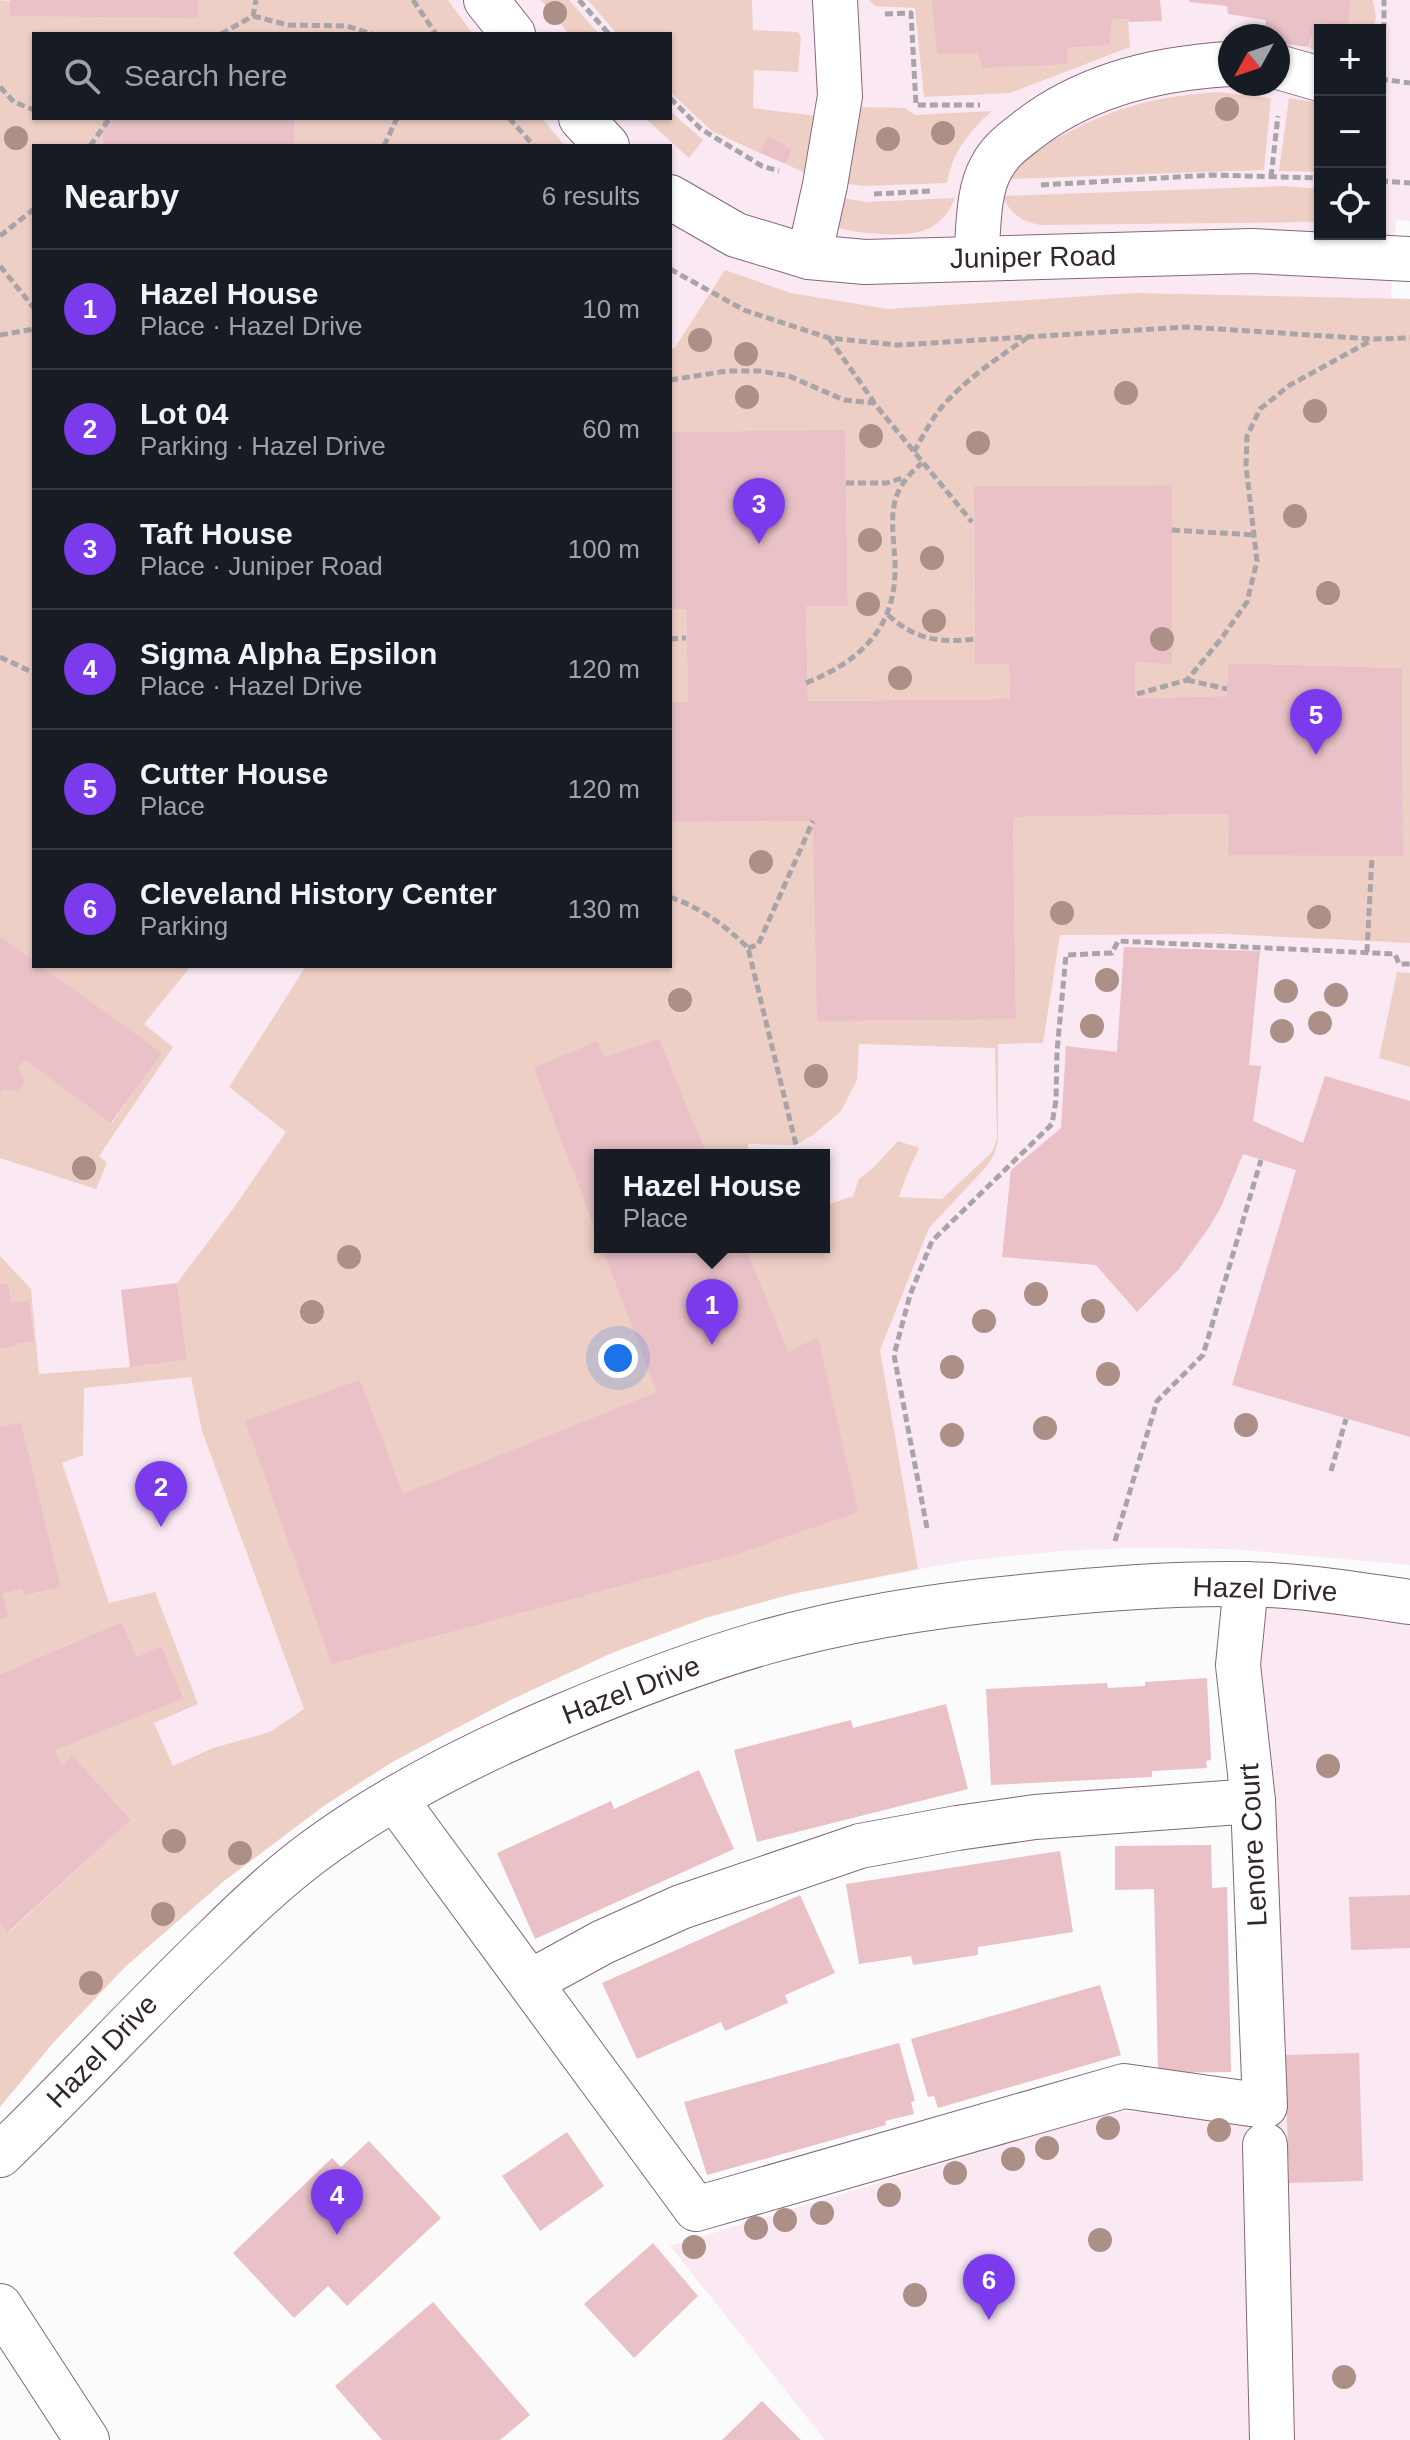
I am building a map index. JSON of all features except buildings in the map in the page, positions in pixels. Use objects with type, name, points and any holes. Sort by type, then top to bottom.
[{"type":"street","points":[[486,0],[511,32]]},
{"type":"street","points":[[809,257],[840,96],[835,0]]},
{"type":"street","points":[[976,258],[983,188],[989,169],[1001,152],[1034,125],[1072,103],[1135,78],[1161,71],[1218,65]]},
{"type":"street","points":[[1290,70],[1314,77]]},
{"type":"street","points":[[583,120],[605,144]]},
{"type":"street","name":"Juniper Road","points":[[672,198],[736,235],[809,257],[865,262],[1383,250]]},
{"type":"street","name":"Hazel Drive","points":[[0,2155],[157,1995],[263,1893],[308,1856],[395,1799],[448,1769],[528,1730],[645,1682],[766,1642],[912,1610],[1114,1587],[1246,1584],[1340,1591],[1410,1602]]},
{"type":"street","name":"Lenore Court","points":[[1246,1584],[1238,1665],[1253,1801],[1272,2440]]},
{"type":"street","points":[[395,1799],[696,2209],[1124,2086],[1265,2126]]},
{"type":"street","points":[[530,1982],[603,1942],[681,1907],[860,1846],[1035,1817],[1253,1801]]},
{"type":"street","points":[[0,2306],[87,2440]]},
{"type":"path","points":[[253,16],[256,0]]},
{"type":"path","points":[[413,0],[435,32]]},
{"type":"path","points":[[579,0],[607,32]]},
{"type":"path","points":[[1384,0],[1384,24]]},
{"type":"path","points":[[880,14],[911,13],[916,105],[990,105]]},
{"type":"path","points":[[225,32],[253,16],[288,25],[347,26],[366,32]]},
{"type":"path","points":[[1386,80],[1410,83]]},
{"type":"path","points":[[0,87],[14,102],[32,109]]},
{"type":"path","points":[[91,144],[109,120]]},
{"type":"path","points":[[385,144],[396,120]]},
{"type":"path","points":[[511,120],[532,144]]},
{"type":"path","points":[[1386,181],[1410,183]]},
{"type":"path","points":[[0,236],[32,211]]},
{"type":"path","points":[[0,266],[32,306]]},
{"type":"path","points":[[672,270],[744,310],[829,338],[897,345],[1187,327],[1373,339],[1410,338]]},
{"type":"path","points":[[0,335],[32,329]]},
{"type":"path","points":[[914,452],[947,400],[1028,337]]},
{"type":"path","points":[[829,338],[874,403],[972,522]]},
{"type":"path","points":[[1187,680],[1247,602],[1257,561],[1246,466],[1247,436],[1260,409],[1290,385],[1373,339]]},
{"type":"path","points":[[672,380],[727,371],[760,371],[789,376],[844,400],[874,403]]},
{"type":"path","points":[[846,483],[887,483],[906,476],[922,463]]},
{"type":"path","points":[[806,683],[831,673],[853,659],[872,640],[888,615],[895,566],[892,518],[896,497],[906,476]]},
{"type":"path","points":[[1172,530],[1255,535]]},
{"type":"path","points":[[888,615],[915,634],[945,642],[975,639]]},
{"type":"path","points":[[672,639],[686,638]]},
{"type":"path","points":[[0,657],[32,672]]},
{"type":"path","points":[[1137,694],[1187,680],[1227,689]]},
{"type":"path","points":[[748,948],[758,945],[813,821]]},
{"type":"path","points":[[1367,952],[1372,856]]},
{"type":"path","points":[[672,898],[710,915],[748,948],[796,1145]]},
{"type":"path","points":[[927,1528],[894,1355],[910,1295],[932,1241],[1052,1124],[1066,955],[1112,953],[1118,941],[1395,954],[1399,964],[1410,964]]},
{"type":"path","points":[[1112,1549],[1157,1401],[1203,1355],[1261,1160]]},
{"type":"path","points":[[1331,1471],[1346,1419]]},
{"type":"shaded area","points":[[0,0],[1410,0],[1410,221],[1396,220],[1391,298],[1410,299],[1410,1565],[1231,1549],[1059,1551],[962,1561],[792,1594],[705,1618],[614,1652],[463,1723],[394,1761],[325,1805],[224,1881],[126,1966],[53,2043],[0,2107]]},
{"type":"shaded area","points":[[0,0],[197,18],[198,0],[448,0],[472,32],[32,32],[32,120],[102,120],[103,144],[32,144],[32,960],[0,936]]},
{"type":"shaded area","points":[[541,0],[569,0],[597,32],[567,32]]},
{"type":"shaded area","points":[[588,0],[752,0],[753,30],[798,32],[801,37],[798,72],[754,70],[753,108],[817,116],[807,174],[786,164],[792,149],[767,137],[760,153],[712,131],[672,94],[672,32],[615,32]]},
{"type":"shaded area","points":[[869,0],[932,0],[978,53],[982,67],[1067,48],[1110,45],[1112,20],[1128,19],[1130,47],[1010,93],[924,97],[915,8],[875,6]]},
{"type":"shaded area","points":[[1351,0],[1373,0],[1375,24],[1349,24]]},
{"type":"shaded area","points":[[1314,29],[1314,50],[1309,47]]},
{"type":"shaded area","points":[[1218,92],[1218,96],[1271,98],[1264,170],[1007,179],[1037,149],[1085,124],[1121,109]]},
{"type":"shaded area","points":[[1289,98],[1314,102],[1314,172],[1279,171]]},
{"type":"shaded area","points":[[856,107],[905,108],[915,115],[992,111],[963,143],[947,183],[865,186],[840,183]]},
{"type":"shaded area","points":[[672,113],[703,140],[689,158],[647,120],[672,120]]},
{"type":"shaded area","points":[[294,120],[544,120],[563,144],[294,144]]},
{"type":"shaded area","points":[[1285,186],[1314,188],[1314,222],[1040,225],[1017,216],[1002,196]]},
{"type":"shaded area","points":[[836,197],[867,202],[955,198],[935,225],[926,230],[896,234],[839,228],[833,216]]},
{"type":"shaded area","points":[[725,270],[791,293],[888,309],[1134,293],[1410,299],[1410,943],[1225,934],[1060,935],[1043,1043],[998,1044],[998,1139],[995,1153],[987,1166],[929,1228],[880,1350],[918,1569],[792,1594],[705,1618],[614,1652],[510,1700],[394,1761],[325,1805],[224,1881],[126,1966],[53,2043],[0,2107],[0,1923],[9,1932],[131,1820],[72,1755],[62,1765],[55,1750],[137,1657],[122,1622],[0,1674],[0,1620],[9,1617],[3,1594],[22,1589],[25,1596],[61,1587],[21,1422],[0,1427],[0,1349],[34,1342],[30,1300],[11,1302],[8,1285],[0,1285],[0,1256],[31,1289],[39,1374],[187,1360],[177,1283],[286,1132],[229,1087],[305,968],[672,968],[672,822],[813,821],[1016,1019],[1013,817],[1229,814],[1229,855],[1403,855],[1402,668],[1228,663],[1227,696],[1135,698],[1135,662],[1172,663],[1171,485],[974,486],[975,664],[1009,664],[1010,699],[808,701],[806,606],[848,606],[845,431],[672,432],[672,348]],"holes":[[[859,1044],[995,1048],[997,1139],[992,1152],[942,1199],[899,1197],[919,1148],[898,1141],[859,1179],[853,1196],[830,1204],[830,1253],[594,1253],[594,1149],[748,1149],[748,1144],[796,1145],[841,1111],[857,1080]],[[191,1377],[202,1431],[304,1709],[270,1732],[213,1748],[173,1766],[154,1723],[198,1704],[155,1592],[109,1603],[62,1463],[83,1455],[84,1388]]]},
{"type":"shaded area","points":[[672,609],[686,609],[688,702],[672,702]]},
{"type":"shaded area","points":[[44,968],[189,968],[144,1024],[173,1047],[99,1156],[107,1163],[96,1189],[0,1158],[0,1095],[3,1089],[17,1092],[23,1084],[18,1069],[25,1060],[112,1123],[161,1053]]},
{"type":"shaded area","points":[[1397,972],[1410,973],[1410,1067],[1379,1058]]},
{"type":"shaded area","points":[[1246,1584],[1410,1602],[1410,2440],[825,2440],[670,2246],[1115,2111],[1253,2114]]},
{"type":"place","name":"Taft House","points":[[759,544]]},
{"type":"place","name":"Cutter House","points":[[1316,755]]},
{"type":"place","name":"Hazel House","points":[[712,1345]]},
{"type":"place","name":"Lot 04","points":[[161,1527]]},
{"type":"place","name":"Sigma Alpha Epsilon","points":[[337,2235]]},
{"type":"place","name":"Cleveland History Center","points":[[989,2320]]}]
